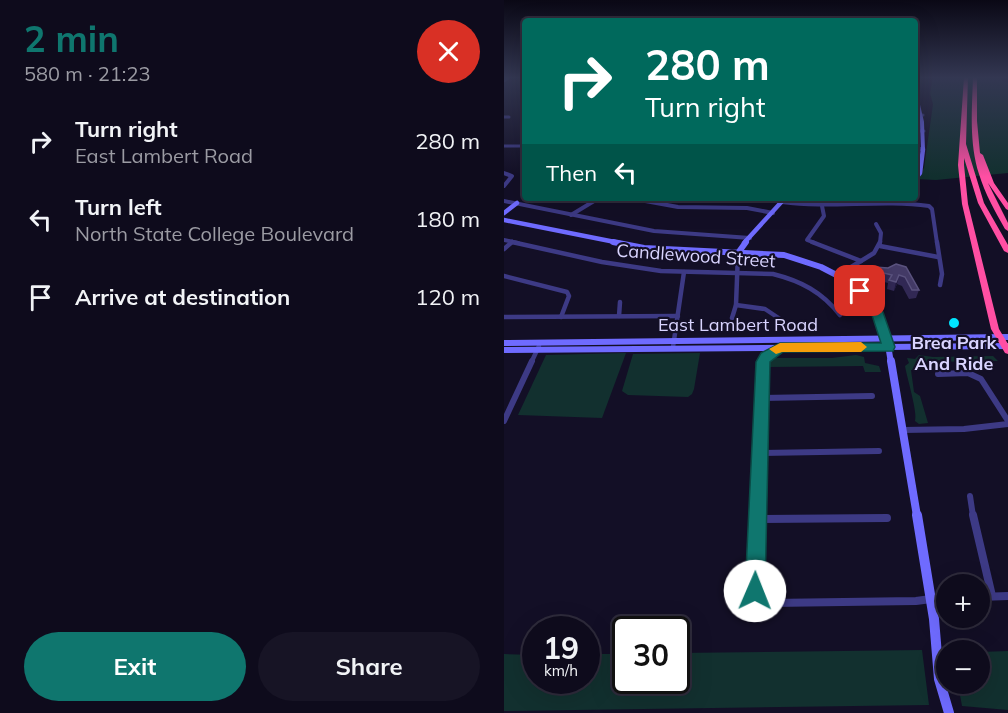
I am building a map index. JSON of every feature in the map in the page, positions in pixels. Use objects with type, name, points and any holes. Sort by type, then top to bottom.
[{"type":"highway","points":[[965,110],[961,165],[965,204],[984,289],[1005,343]]},
{"type":"highway","points":[[974,110],[973,136],[978,166],[987,190],[1007,228]]},
{"type":"highway","points":[[973,136],[992,183],[1008,208]]},
{"type":"highway","points":[[963,144],[981,203],[1008,251]]},
{"type":"main road","points":[[918,168],[924,131],[921,110]]},
{"type":"main road","points":[[738,253],[783,201]]},
{"type":"main road","points":[[504,213],[517,203]]},
{"type":"main road","points":[[504,220],[644,248],[686,252],[784,255],[806,261],[838,275],[869,301],[882,322],[888,343],[931,597],[938,672],[949,713]]},
{"type":"main road","name":"East Lambert Road","points":[[504,343],[540,346]]},
{"type":"main road","name":"East Lambert Road","points":[[674,344],[780,347],[888,343]]},
{"type":"main road","name":"East Lambert Road","points":[[504,350],[540,346],[674,344],[1005,343]]},
{"type":"street","points":[[504,117],[509,117]]},
{"type":"street","points":[[918,131],[924,131]]},
{"type":"street","points":[[504,146],[522,146]]},
{"type":"street","points":[[504,173],[512,176],[504,186]]},
{"type":"street","points":[[504,201],[654,231],[750,238]]},
{"type":"street","points":[[571,215],[594,201]]},
{"type":"street","points":[[645,201],[678,207],[747,208],[773,213]]},
{"type":"street","points":[[790,201],[822,206],[890,204],[929,206],[932,209],[942,274],[939,285]]},
{"type":"street","points":[[822,206],[824,216],[807,240],[861,261]]},
{"type":"street","points":[[838,275],[880,246],[881,233],[876,224]]},
{"type":"street","name":"Candlewood Street","points":[[504,240],[617,265],[684,272],[776,275],[800,282],[826,298],[840,315]]},
{"type":"street","points":[[504,249],[512,242]]},
{"type":"street","points":[[880,246],[938,257]]},
{"type":"street","points":[[732,318],[736,305],[738,253]]},
{"type":"street","points":[[674,344],[684,272]]},
{"type":"street","points":[[504,276],[567,292],[569,296],[561,317]]},
{"type":"street","points":[[619,316],[620,302]]},
{"type":"street","points":[[736,305],[752,305],[770,309],[789,326]]},
{"type":"street","points":[[504,317],[678,316]]},
{"type":"street","points":[[504,421],[540,346]]},
{"type":"street","points":[[780,347],[766,356],[763,362],[754,584],[758,598],[771,603],[916,601],[936,597]]},
{"type":"street","points":[[903,430],[964,429],[1008,423],[981,379],[975,375],[938,374]]},
{"type":"street","points":[[761,398],[872,396]]},
{"type":"street","points":[[759,453],[879,451]]},
{"type":"street","points":[[970,496],[992,596],[1008,596]]},
{"type":"street","points":[[757,519],[887,518]]},
{"type":"green space","points":[[932,110],[1008,110],[1008,173],[936,180],[918,179],[918,175],[924,168]]},
{"type":"green space","points":[[626,353],[602,418],[518,415],[546,355]]},
{"type":"green space","points":[[700,353],[694,389],[688,397],[628,395],[622,391],[633,354]]},
{"type":"green space","points":[[856,355],[864,357],[865,363],[879,366],[881,372],[865,372],[863,366],[770,367],[770,361],[775,358],[832,358]]},
{"type":"green space","points":[[919,355],[933,357],[993,356],[998,361],[925,362],[916,370],[911,370],[914,392],[920,396],[928,423],[919,424],[915,421],[914,403],[905,366],[909,363],[907,358],[915,359]]},
{"type":"green space","points":[[922,650],[929,705],[504,711],[504,654],[522,655],[522,694],[600,694],[600,654],[612,654],[612,694],[690,694],[690,653]]},
{"type":"green space","points":[[1008,651],[1008,710],[962,706],[960,694],[990,694],[990,652]]},
{"type":"building","points":[[896,264],[906,267],[919,290],[912,290],[905,277],[899,275],[896,282],[889,280],[892,275],[875,271],[875,267],[888,268]]},
{"type":"slow traffic","points":[[776,349],[780,347],[861,347]]},
{"type":"place","name":"Brea Park And Ride","points":[[954,323]]},
{"type":"route","points":[[755,591],[763,362],[766,356],[780,347],[889,347],[877,312],[860,291]]}]
